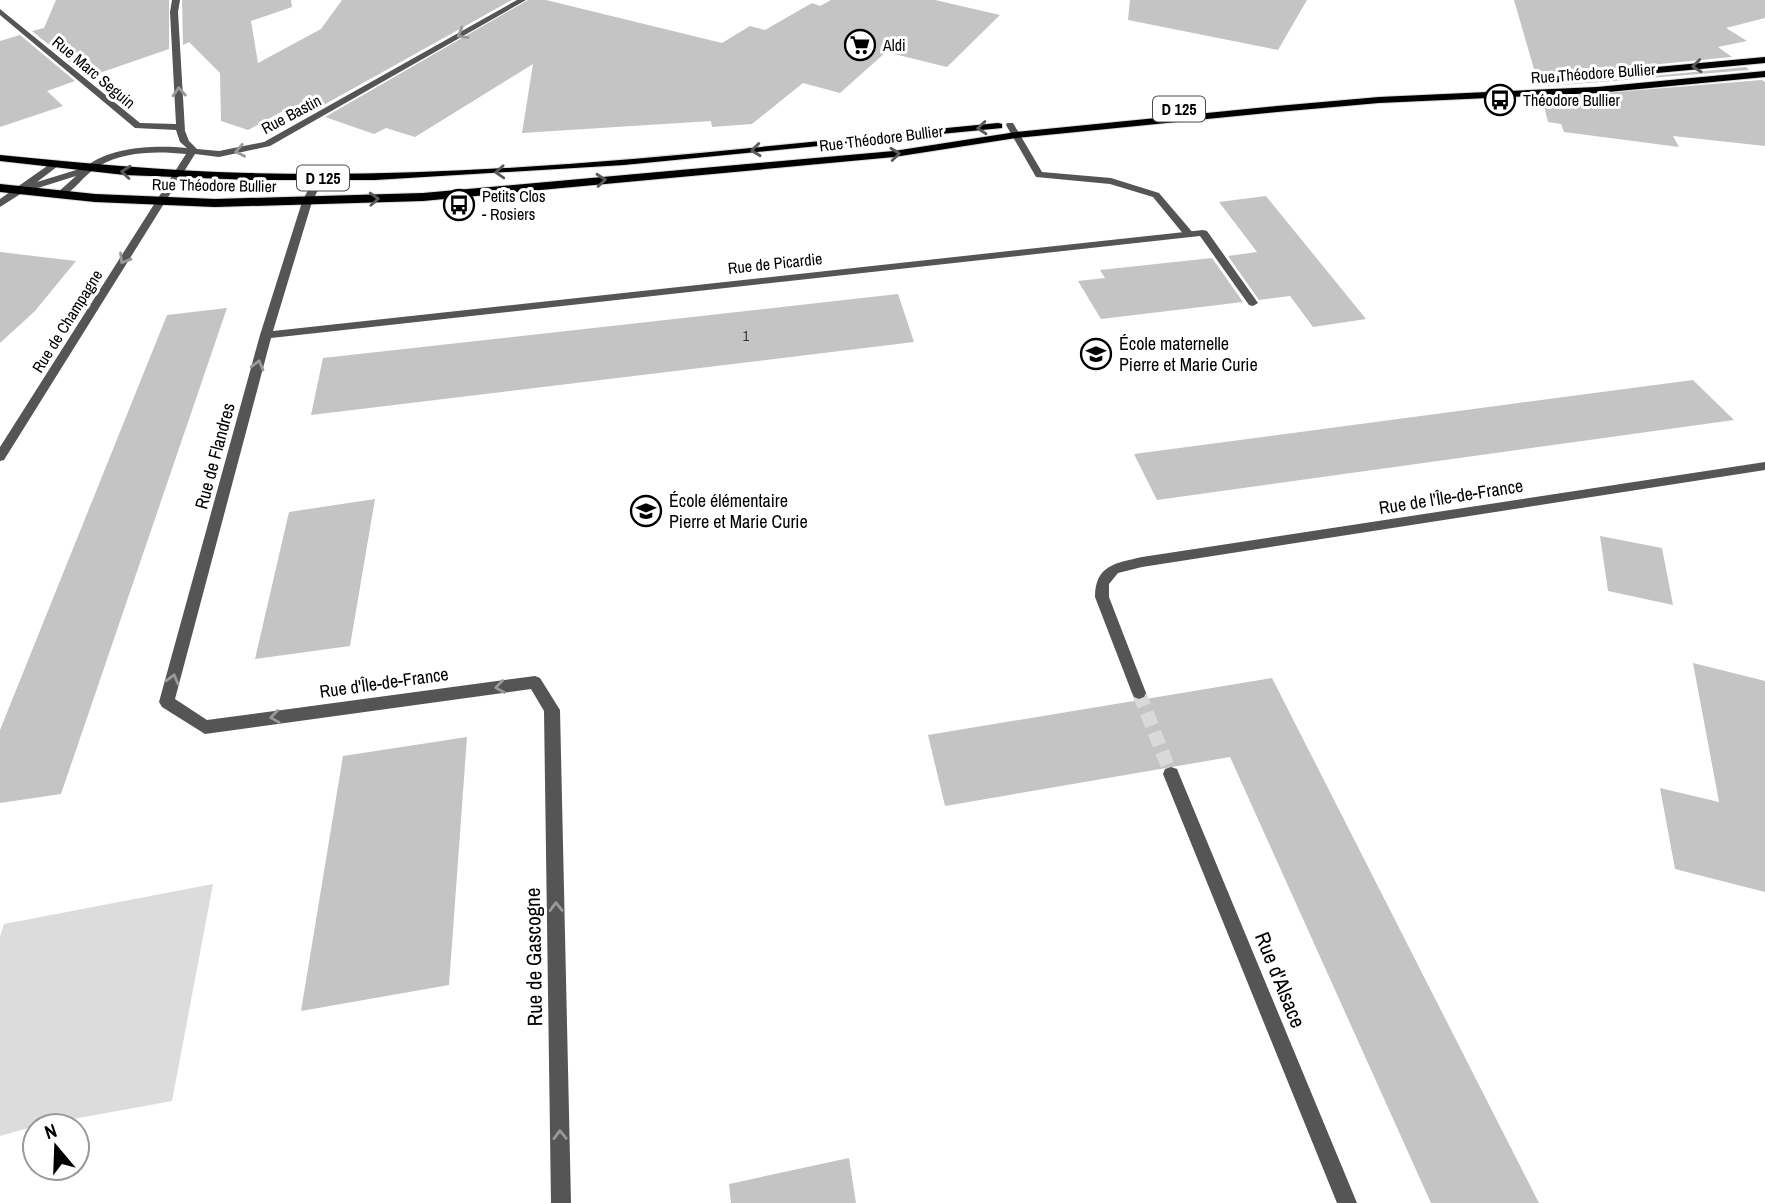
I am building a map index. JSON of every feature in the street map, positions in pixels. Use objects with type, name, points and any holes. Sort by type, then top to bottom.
[{"type":"main road","name":"Rue Théodore Bullier","points":[[0,188],[159,201],[307,202],[436,196],[894,154],[1013,130],[1359,91],[1503,85],[1765,60]]},
{"type":"main road","name":"Rue Théodore Bullier","points":[[0,158],[53,166],[177,175],[319,178],[582,166],[1378,100],[1597,90],[1765,74]]},
{"type":"street","points":[[176,0],[174,12],[181,127],[185,142],[193,148],[192,152]]},
{"type":"street","name":"Rue Bastin","points":[[60,195],[104,159],[128,152],[149,149],[237,152],[267,144],[522,0]]},
{"type":"street","name":"Rue Marc Seguin","points":[[3,15],[138,126],[181,127]]},
{"type":"street","points":[[1013,130],[1039,174],[1111,181],[1156,195],[1189,234],[1203,233],[1253,303]]},
{"type":"street","name":"Rue de Champagne","points":[[0,457],[192,152]]},
{"type":"street","points":[[0,204],[53,166]]},
{"type":"street","points":[[18,191],[90,169]]},
{"type":"street","name":"Rue de Flandres","points":[[205,727],[167,702],[266,335],[307,202],[319,178]]},
{"type":"street","name":"Rue de Picardie","points":[[266,335],[1189,234]]},
{"type":"street","name":"Rue de l'Île-de-France","points":[[1139,693],[1102,597],[1102,583],[1114,569],[1142,562],[1765,466]]},
{"type":"street","name":"Rue d'Île-de-France","points":[[205,727],[535,682],[552,710]]},
{"type":"street","name":"Rue de Gascogne","points":[[552,710],[561,1203]]},
{"type":"street","name":"Rue d'Alsace","points":[[1171,774],[1347,1203]]},
{"type":"shaded area","points":[[213,884],[172,1101],[91,1116],[91,1112],[21,1112],[21,1130],[0,1136],[0,937],[4,924]]},
{"type":"building","points":[[56,0],[169,0],[169,49],[88,77],[32,31],[44,28]]},
{"type":"building","points":[[182,0],[291,0],[292,7],[251,21],[258,63],[321,29],[342,0],[512,0],[311,112],[292,106],[248,130],[221,121],[220,73],[189,42],[183,45]]},
{"type":"building","points":[[528,0],[546,0],[722,43],[750,26],[765,30],[812,3],[820,6],[831,0],[935,0],[1000,15],[947,67],[886,52],[840,93],[803,83],[752,124],[712,127],[711,121],[522,133],[533,64],[415,137],[386,128],[374,134],[325,117]]},
{"type":"building","points":[[1130,0],[1307,0],[1278,50],[1128,20]]},
{"type":"building","points":[[1514,0],[1765,0],[1765,18],[1726,28],[1747,41],[1718,47],[1732,57],[1536,76]]},
{"type":"building","points":[[20,35],[75,81],[47,91],[63,106],[0,127],[0,41]]},
{"type":"building","points":[[1746,67],[1749,70],[1538,87]]},
{"type":"building","points":[[1762,80],[1765,82],[1765,146],[1673,136],[1679,147],[1564,132],[1561,124],[1548,122],[1542,98]]},
{"type":"building","points":[[1266,196],[1366,319],[1313,327],[1290,296],[1259,300],[1228,256],[1257,252],[1219,202]]},
{"type":"building","points":[[0,252],[76,261],[35,311],[0,343]]},
{"type":"building","points":[[1212,258],[1243,302],[1101,319],[1078,281],[1105,278],[1100,270]]},
{"type":"building","points":[[898,294],[914,342],[311,415],[323,358]]},
{"type":"building","points":[[227,308],[61,794],[0,803],[0,730],[167,315]]},
{"type":"building","points":[[1693,380],[1734,420],[1157,500],[1134,454]]},
{"type":"building","points":[[375,499],[350,646],[255,659],[289,512]]},
{"type":"building","points":[[1600,536],[1662,548],[1673,605],[1608,591]]},
{"type":"building","points":[[1693,663],[1765,681],[1765,892],[1675,869],[1660,788],[1719,802]]},
{"type":"building","points":[[1272,678],[1539,1203],[1431,1203],[1230,757],[945,806],[928,735]]},
{"type":"building","points":[[467,737],[449,985],[301,1011],[343,756]]},
{"type":"building","points":[[849,1158],[856,1203],[731,1203],[729,1184]]},
{"type":"tunnel","points":[[1139,693],[1171,774]]},
{"type":"place","name":"Aldi","points":[[860,45]]},
{"type":"place","name":"Théodore Bullier","points":[[1500,100]]},
{"type":"place","name":"Petits Clos - Rosiers","points":[[459,205]]},
{"type":"place","name":"École maternelle Pierre et Marie Curie","points":[[1096,354]]},
{"type":"place","name":"École élémentaire Pierre et Marie Curie","points":[[646,511]]}]
